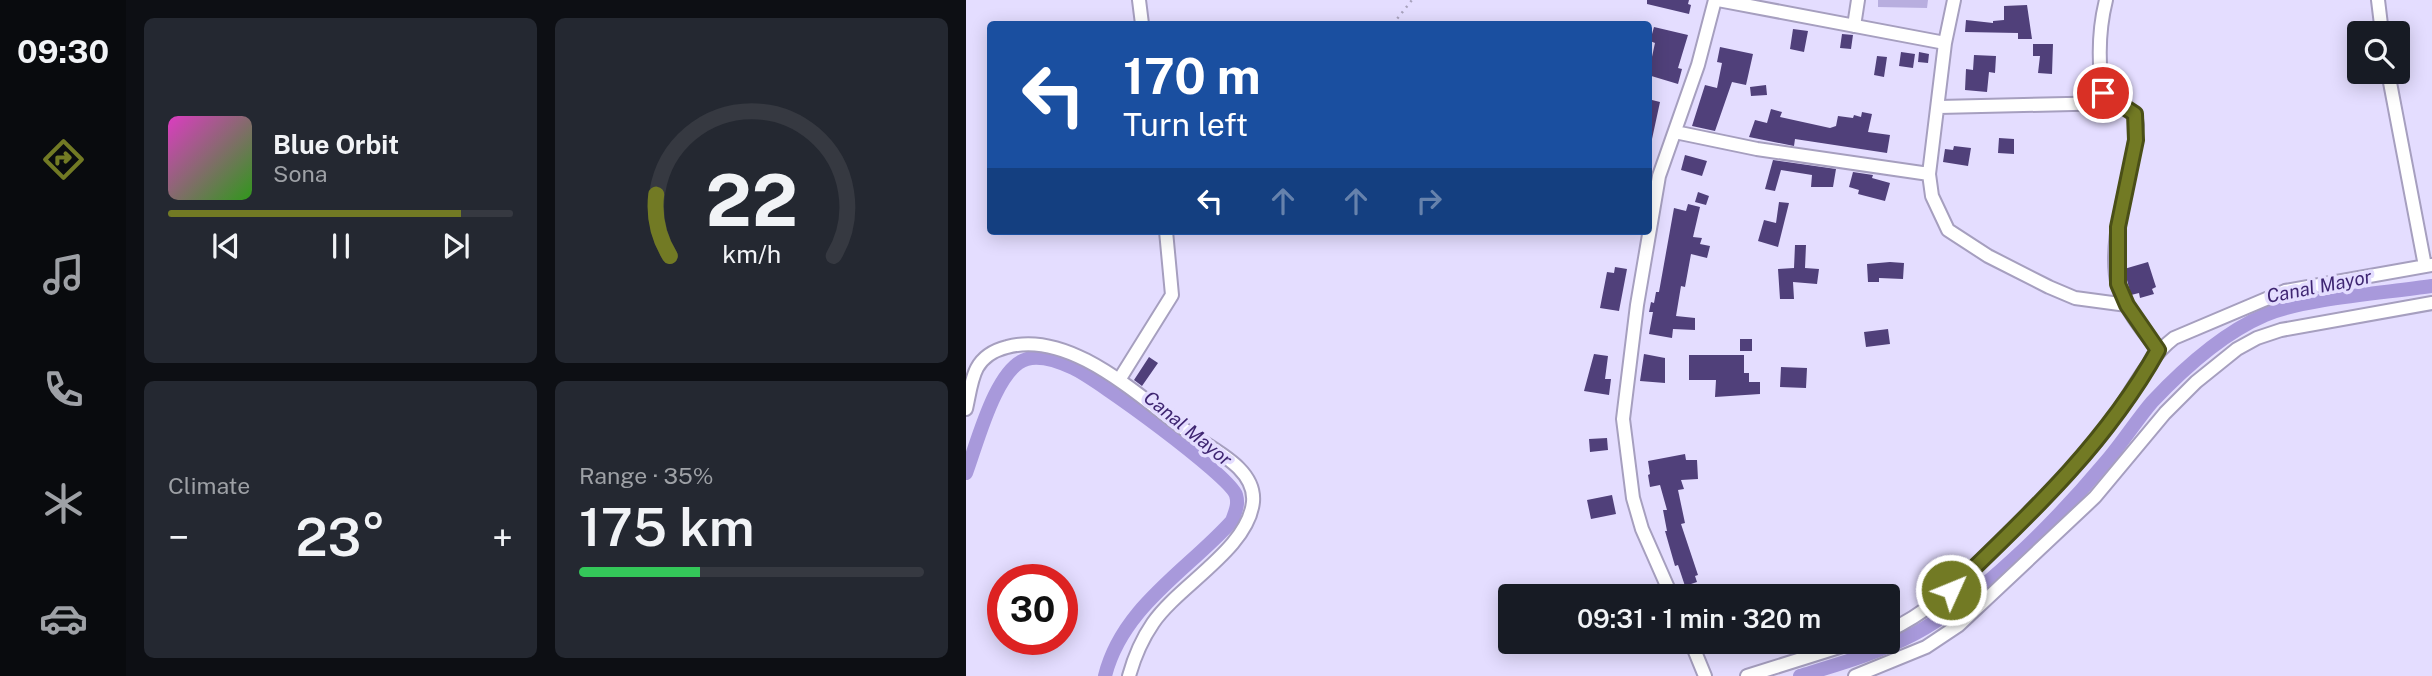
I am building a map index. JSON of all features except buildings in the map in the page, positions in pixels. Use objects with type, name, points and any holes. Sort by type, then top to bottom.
[{"type":"street","points":[[1139,0],[1142,21]]},
{"type":"street","points":[[1652,213],[1659,176],[1716,0],[1945,43]]},
{"type":"street","points":[[1854,26],[1858,0]]},
{"type":"street","points":[[1954,0],[1945,43],[1929,174],[1932,196],[1948,230],[1988,256],[2075,298],[2127,305]]},
{"type":"street","points":[[2106,0],[2100,24],[2098,66],[2103,93],[2114,103]]},
{"type":"street","points":[[2378,0],[2381,21]]},
{"type":"street","points":[[1900,625],[1916,617],[1951,590],[2046,498],[2110,424],[2158,350],[2174,338],[2285,291],[2428,266],[2390,84]]},
{"type":"street","points":[[1939,107],[2114,103],[2123,105],[2135,114],[2137,125],[2118,227],[2118,284],[2127,305],[2158,350]]},
{"type":"street","points":[[1675,132],[1788,154],[1929,174]]},
{"type":"street","points":[[1119,380],[1172,295],[1167,235]]},
{"type":"street","points":[[1648,235],[1623,419],[1633,498],[1642,530],[1666,584]]},
{"type":"street","points":[[1855,676],[1926,647],[1959,625],[2095,497],[2165,413],[2237,349],[2257,338],[2281,330],[2432,303]]},
{"type":"street","points":[[966,409],[977,368],[994,350],[1025,342],[1048,345],[1086,361],[1119,380],[1239,468],[1250,480],[1253,501],[1250,516],[1239,535],[1153,623],[1129,676]]},
{"type":"street","points":[[1696,654],[1705,676]]},
{"type":"street","points":[[1747,676],[1817,654]]},
{"type":"path","points":[[1395,21],[1412,0]]},
{"type":"shaded area","points":[[1878,0],[1928,0],[1927,8],[1878,7]]},
{"type":"waterway","name":"Canal Mayor","points":[[1800,676],[1858,658],[1900,641],[1964,601],[2015,558],[2063,510],[2164,390],[2204,353],[2234,332],[2265,315],[2302,304],[2432,286]]},
{"type":"waterway","name":"Canal Mayor","points":[[966,473],[989,408],[1006,376],[1016,365],[1027,359],[1039,358],[1057,361],[1073,368],[1108,390],[1188,449],[1228,484],[1236,495],[1237,505],[1232,521],[1141,610],[1126,630],[1105,676]]},
{"type":"route","points":[[1951,590],[2021,524],[2074,467],[2123,407],[2158,350],[2127,305],[2118,284],[2118,227],[2136,140],[2135,114],[2123,105],[2114,103],[2103,93]]}]
